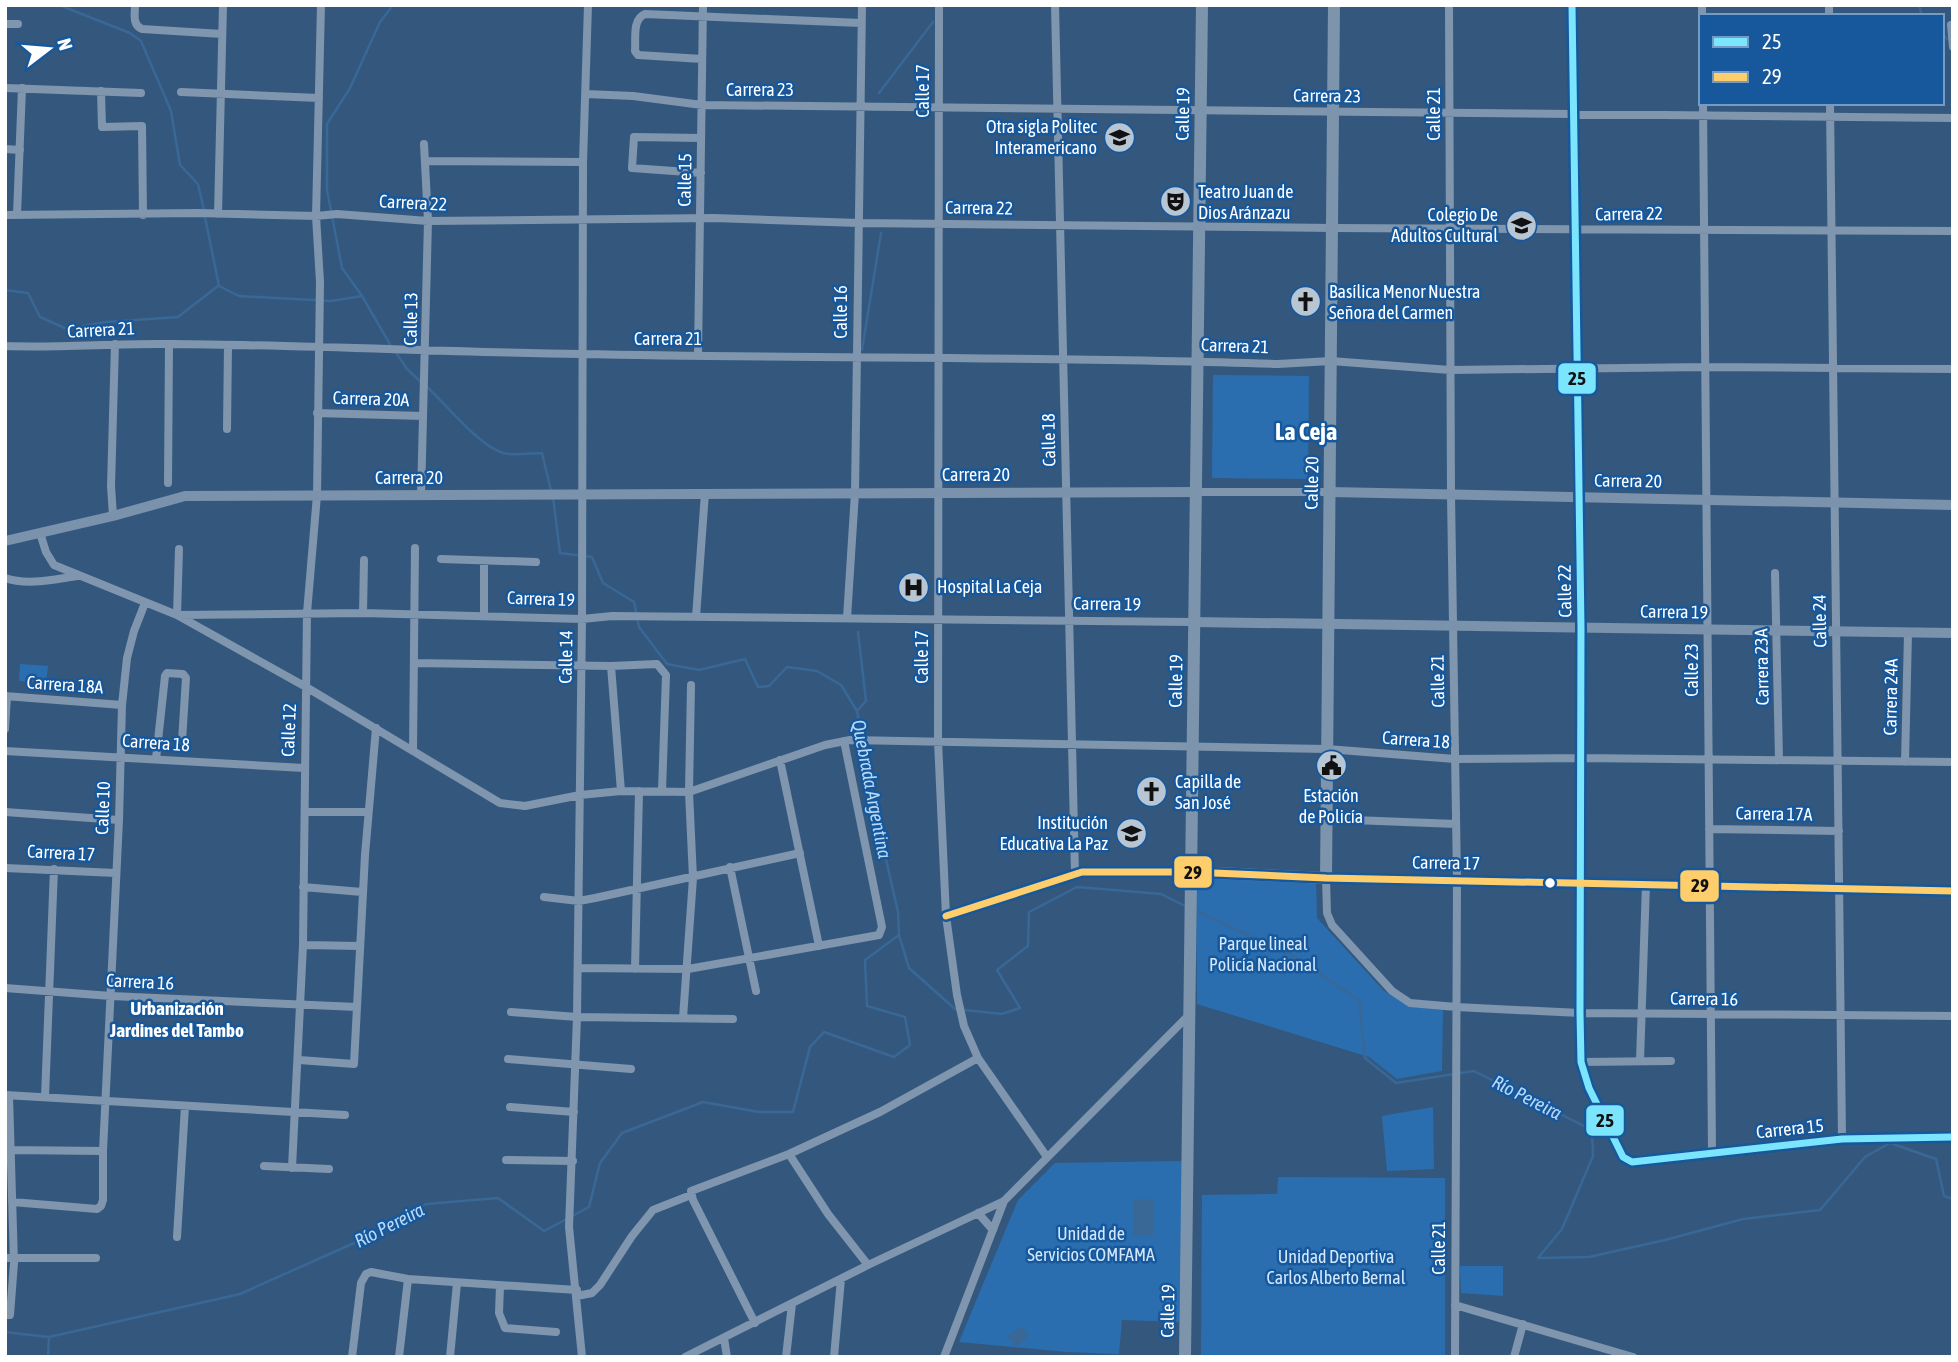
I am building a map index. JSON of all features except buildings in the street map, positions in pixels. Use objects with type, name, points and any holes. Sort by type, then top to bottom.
[{"type":"main road","name":"Calle 19","points":[[1185,1357],[1202,5]]},
{"type":"main road","name":"Calle 20","points":[[1326,878],[1334,5]]},
{"type":"main road","name":"Carrera 20","points":[[5,541],[185,496],[1196,492]]},
{"type":"main road","name":"Carrera 20","points":[[1330,492],[1953,505]]},
{"type":"main road","name":"Carrera 19","points":[[1194,622],[1953,633]]},
{"type":"main road","name":"Carrera 17","points":[[1191,872],[1326,878]]},
{"type":"street","points":[[135,5],[134,22],[142,29],[222,34]]},
{"type":"street","points":[[214,213],[223,5]]},
{"type":"street","name":"Calle 12","points":[[292,1168],[302,1006],[307,613],[317,495],[317,413],[321,348],[316,216],[321,5]]},
{"type":"street","name":"Calle 14","points":[[582,1357],[569,1204],[576,1065],[583,561],[582,218],[578,161],[586,94],[588,5]]},
{"type":"street","name":"Calle 15","points":[[698,354],[703,5]]},
{"type":"street","name":"Calle 16","points":[[848,618],[855,493],[862,5]]},
{"type":"street","name":"Calle 17","points":[[939,5],[938,741],[946,916],[964,1026],[978,1058],[1047,1157]]},
{"type":"street","name":"Calle 18","points":[[1055,5],[1075,874]]},
{"type":"street","name":"Calle 21","points":[[1449,5],[1451,495],[1457,880],[1455,1357]]},
{"type":"street","name":"Calle 22","points":[[1572,5],[1581,628],[1581,1062],[1589,1088],[1623,1157],[1632,1162]]},
{"type":"street","points":[[702,59],[638,55],[635,51],[636,22],[645,14],[861,23]]},
{"type":"street","points":[[5,24],[18,24]]},
{"type":"street","points":[[1951,24],[1953,47]]},
{"type":"street","points":[[5,88],[141,93]]},
{"type":"street","points":[[17,215],[22,88]]},
{"type":"street","points":[[101,91],[102,127],[142,126],[143,215]]},
{"type":"street","points":[[181,92],[318,97]]},
{"type":"street","name":"Carrera 23","points":[[586,94],[633,96],[702,105],[1953,118]]},
{"type":"street","name":"Calle 23","points":[[1703,105],[1712,1153]]},
{"type":"street","name":"Calle 24","points":[[1830,105],[1842,1139]]},
{"type":"street","points":[[701,138],[634,137],[632,168],[701,173]]},
{"type":"street","name":"Calle 13","points":[[421,496],[428,221],[424,144]]},
{"type":"street","points":[[5,149],[20,150]]},
{"type":"street","points":[[425,161],[578,161]]},
{"type":"street","name":"Carrera 22","points":[[5,215],[214,213],[333,215],[428,221],[700,218],[859,223],[1199,227],[1953,231]]},
{"type":"street","points":[[113,516],[111,486],[115,344]]},
{"type":"street","points":[[168,483],[169,344]]},
{"type":"street","name":"Carrera 21","points":[[5,346],[57,348],[169,344],[386,347],[582,354],[939,357],[1278,364],[1331,361],[1450,370],[1577,367],[1953,369]]},
{"type":"street","points":[[226,429],[228,345]]},
{"type":"street","name":"Carrera 20A","points":[[317,413],[423,416]]},
{"type":"street","name":"Carrera 20","points":[[1196,492],[1330,492]]},
{"type":"street","points":[[696,617],[705,493]]},
{"type":"street","name":"Carrera 19","points":[[40,533],[46,552],[54,565],[177,615],[363,613],[582,619],[642,616],[1194,622]]},
{"type":"street","points":[[413,751],[415,548]]},
{"type":"street","points":[[179,549],[177,615],[306,687],[500,803],[524,806],[580,795],[621,791],[689,792]]},
{"type":"street","points":[[442,559],[536,562]]},
{"type":"street","points":[[363,560],[363,613]]},
{"type":"street","points":[[484,561],[484,615]]},
{"type":"street","name":"Carrera 23A","points":[[1775,573],[1779,760]]},
{"type":"street","points":[[5,578],[32,582],[80,576]]},
{"type":"street","name":"Calle 10","points":[[12,1202],[97,1209],[103,1200],[103,1150],[120,820],[118,797],[122,705],[127,658],[145,603]]},
{"type":"street","name":"Carrera 24A","points":[[1905,762],[1908,633]]},
{"type":"street","points":[[414,663],[611,666],[657,664],[666,675],[662,791]]},
{"type":"street","points":[[611,666],[621,791]]},
{"type":"street","points":[[156,759],[167,673],[183,674],[186,678],[182,741]]},
{"type":"street","points":[[683,1018],[693,878],[689,792],[691,685]]},
{"type":"street","points":[[5,729],[6,696]]},
{"type":"street","name":"Carrera 18A","points":[[6,696],[122,705]]},
{"type":"street","points":[[299,1060],[354,1064],[367,812],[376,728]]},
{"type":"street","name":"Carrera 18","points":[[689,792],[780,760],[847,741],[878,740],[1328,749],[1455,758],[1953,762]]},
{"type":"street","points":[[578,968],[688,968],[879,934],[881,930],[847,741]]},
{"type":"street","name":"Carrera 18","points":[[5,751],[304,768]]},
{"type":"street","points":[[780,760],[819,946]]},
{"type":"street","points":[[635,969],[639,791]]},
{"type":"street","points":[[5,812],[120,820]]},
{"type":"street","points":[[304,812],[367,812]]},
{"type":"street","points":[[1327,819],[1456,824]]},
{"type":"street","name":"Carrera 17A","points":[[1709,829],[1839,831]]},
{"type":"street","points":[[544,897],[579,901],[800,853]]},
{"type":"street","points":[[730,867],[756,991]]},
{"type":"street","name":"Carrera 17","points":[[5,868],[116,873]]},
{"type":"street","points":[[46,1097],[54,869]]},
{"type":"street","name":"Carrera 17","points":[[946,916],[1075,874],[1191,872]]},
{"type":"street","name":"Carrera 17","points":[[1326,878],[1953,891]]},
{"type":"street","name":"Carrera 16","points":[[1326,878],[1327,914],[1332,925],[1392,991],[1410,1003],[1580,1013],[1953,1016]]},
{"type":"street","points":[[1640,1061],[1646,884]]},
{"type":"street","points":[[303,887],[362,892]]},
{"type":"street","points":[[303,945],[360,946]]},
{"type":"street","name":"Carrera 16","points":[[5,988],[111,996],[357,1007]]},
{"type":"street","points":[[512,1012],[577,1017],[733,1018]]},
{"type":"street","points":[[685,1357],[868,1265],[1004,1201],[1189,1015]]},
{"type":"street","points":[[352,1357],[361,1283],[365,1276],[374,1271],[408,1279],[592,1293],[653,1210],[691,1195],[694,1189],[789,1154],[896,1105],[978,1058]]},
{"type":"street","points":[[508,1059],[631,1069]]},
{"type":"street","points":[[1581,1062],[1671,1061]]},
{"type":"street","points":[[5,1315],[10,1315],[12,1202],[7,1095],[345,1115]]},
{"type":"street","points":[[177,1237],[185,1105]]},
{"type":"street","points":[[510,1107],[574,1112]]},
{"type":"street","name":"Carrera 15","points":[[1632,1162],[1842,1139],[1953,1137]]},
{"type":"street","points":[[10,1150],[103,1150]]},
{"type":"street","points":[[789,1154],[828,1214],[868,1265]]},
{"type":"street","points":[[506,1160],[573,1161]]},
{"type":"street","points":[[264,1166],[329,1169]]},
{"type":"street","points":[[691,1195],[755,1323]]},
{"type":"street","points":[[944,1357],[1004,1201]]},
{"type":"street","points":[[978,1213],[993,1230]]},
{"type":"street","points":[[9,1258],[96,1258]]},
{"type":"street","points":[[399,1357],[408,1279]]},
{"type":"street","points":[[834,1357],[841,1279]]},
{"type":"street","points":[[450,1357],[457,1283]]},
{"type":"street","points":[[500,1286],[499,1313],[505,1328],[556,1332]]},
{"type":"street","points":[[786,1357],[792,1304]]},
{"type":"street","points":[[1455,1305],[1633,1357]]},
{"type":"street","points":[[1514,1357],[1523,1324]]},
{"type":"street","points":[[724,1338],[727,1357]]},
{"type":"street","points":[[1596,1357],[1598,1346]]},
{"type":"green space","points":[[1213,375],[1309,376],[1308,479],[1212,478]]},
{"type":"green space","points":[[20,664],[48,666],[46,683],[19,681]]},
{"type":"green space","name":"Parque lineal Policía Nacional","points":[[1196,875],[1316,881],[1317,918],[1384,991],[1409,1006],[1443,1010],[1442,1071],[1397,1079],[1369,1057],[1197,1004]]},
{"type":"green space","points":[[1433,1107],[1434,1169],[1387,1171],[1382,1116]]},
{"type":"green space","name":"Unidad de Servicios COMFAMA","points":[[1183,1161],[1179,1322],[1122,1320],[1119,1354],[959,1342],[1018,1200],[1055,1163]]},
{"type":"green space","name":"Unidad Deportiva Carlos Alberto Bernal","points":[[1278,1177],[1445,1178],[1445,1357],[1201,1357],[1202,1195],[1277,1194]]},
{"type":"green space","points":[[1460,1266],[1503,1266],[1503,1296],[1461,1293]]},
{"type":"shaded area","points":[[1133,1199],[1154,1199],[1153,1236],[1133,1235]]},
{"type":"shaded area","points":[[1022,1326],[1029,1335],[1016,1348],[1008,1336]]},
{"type":"waterway","points":[[59,5],[130,33],[141,41],[171,111],[180,165],[198,184],[204,210]]},
{"type":"waterway","name":"Quebrada Argentina","points":[[391,346],[342,268],[327,190],[327,124],[350,88],[380,22],[393,5]]},
{"type":"waterway","points":[[1919,5],[1921,14]]},
{"type":"waterway","points":[[879,93],[933,22]]},
{"type":"waterway","points":[[1944,36],[1950,41]]},
{"type":"waterway","points":[[205,217],[219,286]]},
{"type":"waterway","points":[[862,350],[881,233]]},
{"type":"waterway","points":[[5,290],[28,293],[40,317],[67,329],[106,322],[178,317],[218,286]]},
{"type":"waterway","points":[[219,286],[239,296],[331,301],[362,296]]},
{"type":"waterway","name":"Quebrada Argentina","points":[[395,351],[407,369],[422,383]]},
{"type":"waterway","name":"Quebrada Argentina","points":[[427,387],[493,449],[507,454],[542,453],[551,491]]},
{"type":"waterway","name":"Quebrada Argentina","points":[[553,497],[560,553],[592,557],[603,583],[634,602],[639,627],[667,664],[699,670],[745,659],[758,687],[769,686],[787,667],[817,671],[841,685],[857,711],[898,912],[899,935]]},
{"type":"waterway","points":[[857,711],[866,701],[858,632]]},
{"type":"waterway","name":"Río Pereira","points":[[48,1357],[49,1337],[240,1294],[363,1239],[426,1204],[498,1198],[544,1231],[589,1207],[600,1163],[622,1133],[703,1102],[759,1112],[793,1112],[810,1047],[824,1032],[894,1057],[910,1045],[905,1017],[867,1006],[865,960],[899,935],[909,968],[955,1009],[1002,1014],[1020,1008],[997,970],[1028,946],[1029,912],[1077,887],[1161,894],[1185,906]]},
{"type":"waterway","name":"Río Pereira","points":[[1194,910],[1293,956],[1359,1000],[1365,1058],[1396,1083],[1474,1071],[1592,1130],[1593,1156],[1562,1229],[1538,1258],[1589,1257],[1743,1219],[1820,1210],[1865,1157],[1890,1143],[1936,1159],[1944,1196],[1953,1199]]},
{"type":"waterway","points":[[5,1332],[49,1337]]},
{"type":"transit line","name":"25","points":[[1572,5],[1581,628],[1580,1013],[1581,1062],[1589,1088],[1623,1157],[1632,1162],[1842,1139],[1953,1137]]},
{"type":"transit line","name":"29","points":[[946,916],[1082,872],[1191,872],[1326,878],[1953,891]]},
{"type":"place","name":"Otra sigla Politec Interamericano","points":[[1120,137]]},
{"type":"place","name":"Teatro Juan de Dios Aránzazu","points":[[1175,202]]},
{"type":"place","name":"Colegio De Adultos Cultural","points":[[1521,225]]},
{"type":"place","name":"Basílica Menor Nuestra Señora del Carmen","points":[[1306,302]]},
{"type":"place","name":"Hospital La Ceja","points":[[914,587]]},
{"type":"place","name":"Estación de Policía","points":[[1331,766]]},
{"type":"place","name":"Capilla de San José","points":[[1152,792]]},
{"type":"place","name":"Institución Educativa La Paz","points":[[1131,833]]},
{"type":"district","name":"La Ceja","points":[[1306,432]]},
{"type":"district","name":"Urbanización Jardines del Tambo","points":[[177,1019]]}]
